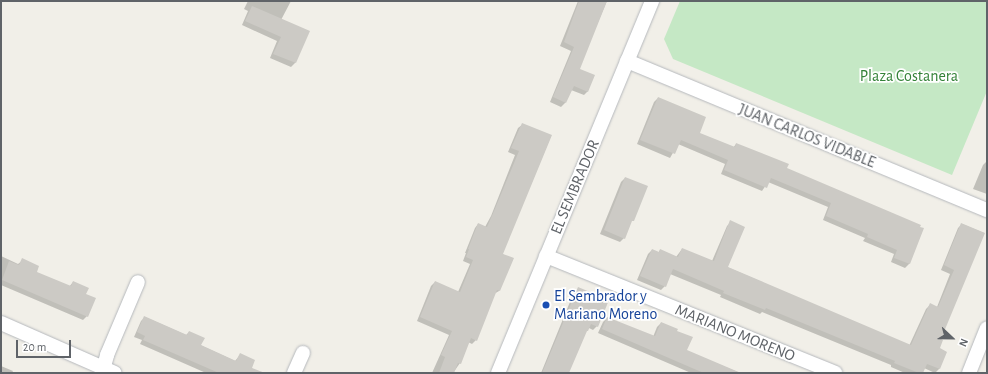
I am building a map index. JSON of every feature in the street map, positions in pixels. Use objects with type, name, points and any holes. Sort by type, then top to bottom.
[{"type":"street","name":"EL SEMBRADOR","points":[[498,373],[652,1]]},
{"type":"street","name":"JUAN CARLOS VIDABLE","points":[[627,61],[987,210]]},
{"type":"street","name":"MARIANO MORENO","points":[[546,256],[835,373]]},
{"type":"street","points":[[1,323],[107,371],[138,282]]},
{"type":"street","points":[[968,373],[987,328]]},
{"type":"street","points":[[294,373],[303,353]]},
{"type":"green space","name":"Plaza Costanera","points":[[680,1],[987,1],[987,91],[952,175],[673,59],[664,39]]},
{"type":"building","points":[[579,1],[607,1],[580,69],[595,75],[588,92],[574,86],[566,103],[553,97],[574,47],[564,42]]},
{"type":"building","points":[[252,6],[310,31],[296,63],[273,54],[281,37],[245,21]]},
{"type":"building","points":[[658,97],[706,117],[700,133],[735,147],[736,143],[789,164],[787,168],[921,225],[920,227],[924,228],[910,264],[894,258],[897,250],[867,237],[868,234],[826,216],[831,203],[771,178],[767,188],[724,170],[728,160],[681,140],[675,154],[640,140]]},
{"type":"building","points":[[522,123],[552,135],[503,254],[514,258],[500,291],[497,290],[477,341],[471,338],[461,364],[458,363],[454,373],[439,373],[445,357],[441,355],[452,331],[420,317],[435,281],[460,292],[473,260],[466,257],[468,249],[478,223],[487,227],[494,211],[519,151],[511,148]]},
{"type":"building","points":[[625,177],[648,186],[625,239],[604,230]]},
{"type":"building","points":[[730,220],[745,227],[728,267],[911,345],[930,303],[938,307],[954,270],[944,265],[961,223],[985,233],[941,339],[943,340],[940,348],[947,352],[940,369],[927,364],[923,373],[919,373],[894,363],[895,361],[766,308],[765,310],[723,293],[724,291],[673,269],[666,287],[640,276],[652,249],[659,252],[660,249],[678,257],[682,248],[714,261]]},
{"type":"building","points":[[22,258],[39,266],[37,272],[71,286],[73,281],[89,288],[86,294],[96,298],[88,317],[2,280],[9,261],[19,265]]},
{"type":"building","points":[[578,287],[609,300],[598,327],[591,324],[569,373],[542,373]]},
{"type":"building","points":[[144,316],[187,335],[189,331],[205,338],[201,345],[236,361],[240,353],[255,360],[252,368],[265,373],[219,373],[143,340],[145,336],[137,332]]},
{"type":"building","points":[[607,317],[655,336],[661,322],[678,329],[677,331],[693,337],[687,350],[741,373],[704,373],[692,368],[602,329]]},
{"type":"place","name":"El Sembrador y Mariano Moreno","points":[[546,305]]}]
